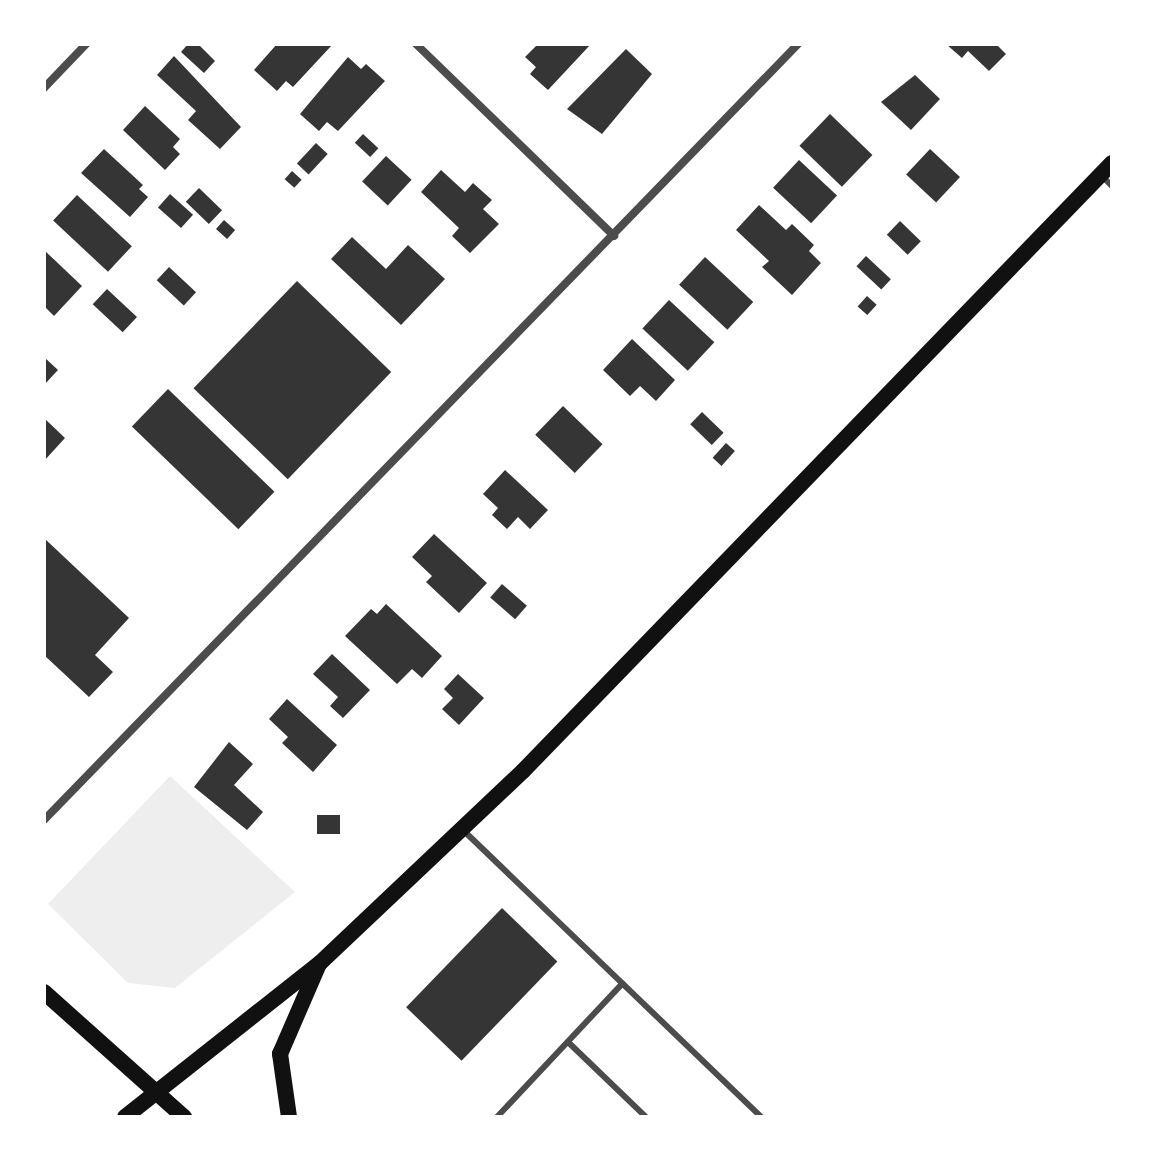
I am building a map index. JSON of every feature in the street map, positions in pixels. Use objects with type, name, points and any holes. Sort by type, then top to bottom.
[{"type":"main road","points":[[125,1117],[320,963],[462,829],[1108,175]]},
{"type":"main road","points":[[289,1117],[280,1054],[320,963]]},
{"type":"main road","points":[[44,992],[184,1117]]},
{"type":"street","points":[[44,88],[86,44]]},
{"type":"street","points":[[416,44],[614,236]]},
{"type":"street","points":[[44,820],[798,44]]},
{"type":"lane","points":[[462,829],[761,1117]]},
{"type":"lane","points":[[497,1117],[622,984]]},
{"type":"lane","points":[[568,1042],[646,1117]]},
{"type":"shaded area","points":[[170,776],[295,892],[175,988],[128,983],[48,904]]},
{"type":"building","points":[[188,44],[198,44],[215,61],[204,73],[181,52]]},
{"type":"building","points":[[277,44],[333,44],[293,87],[286,81],[277,91],[254,70]]},
{"type":"building","points":[[538,44],[591,44],[548,90],[530,74],[536,67],[525,57]]},
{"type":"building","points":[[946,44],[996,44],[1006,54],[989,71],[968,51],[962,58]]},
{"type":"building","points":[[626,49],[652,74],[602,134],[567,109]]},
{"type":"building","points":[[174,56],[241,127],[220,149],[188,120],[196,111],[157,75]]},
{"type":"building","points":[[348,57],[361,69],[366,64],[385,81],[338,131],[327,122],[319,131],[300,114]]},
{"type":"building","points":[[915,75],[940,99],[911,130],[881,102]]},
{"type":"building","points":[[145,106],[180,139],[173,147],[180,154],[165,170],[123,130]]},
{"type":"building","points":[[830,114],[872,155],[842,187],[799,146]]},
{"type":"building","points":[[363,134],[378,148],[370,157],[355,143]]},
{"type":"building","points":[[316,143],[328,154],[309,174],[297,163]]},
{"type":"building","points":[[104,149],[143,185],[139,189],[148,197],[130,217],[81,173]]},
{"type":"building","points":[[930,149],[960,177],[936,203],[906,175]]},
{"type":"building","points":[[386,156],[412,180],[388,205],[362,182]]},
{"type":"building","points":[[799,160],[837,195],[811,223],[773,188]]},
{"type":"building","points":[[441,170],[465,192],[473,183],[492,200],[483,209],[499,224],[470,253],[452,236],[459,228],[421,192]]},
{"type":"building","points":[[292,171],[302,180],[294,188],[285,179]]},
{"type":"building","points":[[199,188],[222,210],[209,224],[186,202]]},
{"type":"building","points":[[170,194],[193,215],[181,228],[158,207]]},
{"type":"building","points":[[77,195],[132,246],[108,272],[53,221]]},
{"type":"building","points":[[759,205],[786,230],[792,224],[814,245],[809,251],[821,263],[792,295],[762,267],[769,261],[736,230]]},
{"type":"building","points":[[224,220],[235,230],[227,239],[216,229]]},
{"type":"building","points":[[900,221],[921,241],[908,255],[887,235]]},
{"type":"building","points":[[352,237],[386,269],[408,245],[445,279],[401,325],[331,259]]},
{"type":"building","points":[[44,250],[82,286],[54,316],[44,306]]},
{"type":"building","points":[[866,256],[891,279],[881,289],[856,266]]},
{"type":"building","points":[[705,257],[753,302],[727,330],[679,285]]},
{"type":"building","points":[[169,267],[196,292],[184,305],[157,280]]},
{"type":"building","points":[[297,281],[391,372],[288,479],[193,388]]},
{"type":"building","points":[[107,289],[137,317],[123,332],[93,304]]},
{"type":"building","points":[[867,296],[877,305],[867,315],[858,306]]},
{"type":"building","points":[[669,300],[714,342],[688,371],[642,329]]},
{"type":"building","points":[[632,339],[675,380],[656,401],[640,386],[630,396],[603,370]]},
{"type":"building","points":[[44,357],[58,370],[44,385]]},
{"type":"building","points":[[168,389],[274,492],[238,529],[132,426]]},
{"type":"building","points":[[563,406],[603,444],[575,473],[535,435]]},
{"type":"building","points":[[702,412],[724,433],[712,445],[690,424]]},
{"type":"building","points":[[44,418],[65,438],[44,461]]},
{"type":"building","points":[[726,443],[735,451],[722,466],[713,458]]},
{"type":"building","points":[[505,470],[548,510],[530,529],[518,517],[507,529],[492,515],[498,508],[483,494]]},
{"type":"building","points":[[434,534],[487,583],[459,613],[426,582],[432,576],[412,557]]},
{"type":"building","points":[[44,538],[129,618],[95,655],[113,672],[89,697],[44,655]]},
{"type":"building","points":[[502,584],[527,606],[515,619],[490,598]]},
{"type":"building","points":[[386,604],[442,656],[422,678],[412,669],[397,684],[345,636],[371,609],[377,614]]},
{"type":"building","points":[[332,654],[370,690],[343,718],[330,706],[338,697],[313,674]]},
{"type":"building","points":[[458,674],[484,698],[459,725],[442,709],[453,698],[444,689]]},
{"type":"building","points":[[287,699],[337,745],[313,772],[282,743],[288,737],[269,719]]},
{"type":"building","points":[[229,742],[253,764],[234,785],[263,812],[247,830],[194,787]]},
{"type":"building","points":[[317,815],[340,815],[340,834],[317,834]]},
{"type":"building","points":[[502,908],[557,961],[462,1061],[406,1007]]}]
